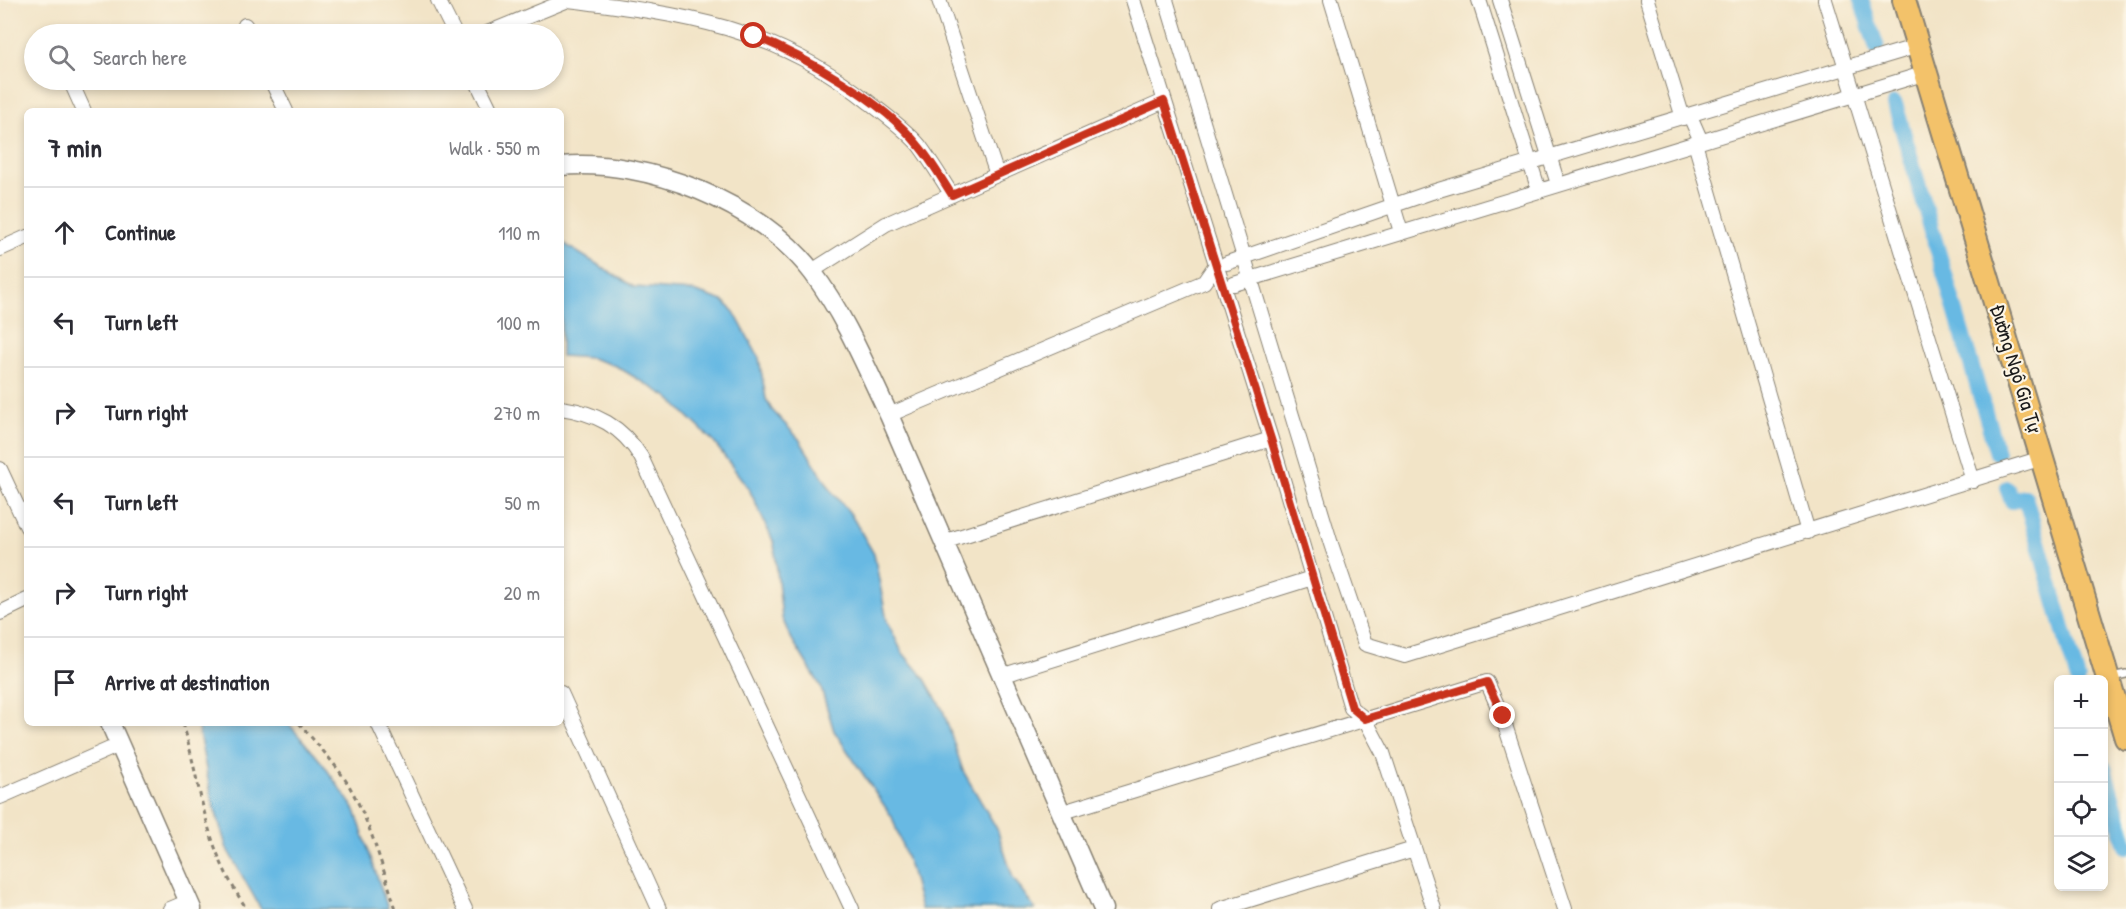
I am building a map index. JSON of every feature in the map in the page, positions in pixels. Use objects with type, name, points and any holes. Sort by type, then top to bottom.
[{"type":"main road","name":"Đường Ngô Gia Tự","points":[[1904,0],[2042,458],[2117,676],[2126,738]]},
{"type":"street","points":[[438,0],[450,24]]},
{"type":"street","points":[[509,24],[568,0],[698,18],[784,48],[847,85],[901,128],[918,144],[952,195]]},
{"type":"street","points":[[939,0],[997,175]]},
{"type":"street","points":[[1134,0],[1164,101],[1228,285],[1271,439],[1352,708],[1365,719],[1383,753],[1434,909]]},
{"type":"street","points":[[1166,0],[1330,544],[1365,644],[1405,656],[2042,458]]},
{"type":"street","points":[[1331,0],[1401,232]]},
{"type":"street","points":[[1479,0],[1539,191]]},
{"type":"street","points":[[1500,0],[1558,184]]},
{"type":"street","points":[[1647,0],[1687,117],[1698,142],[1808,532]]},
{"type":"street","points":[[1825,0],[1973,481]]},
{"type":"street","points":[[889,415],[1204,282],[1221,265],[1245,256],[1530,163],[1918,46]]},
{"type":"street","points":[[1204,282],[1228,285],[1926,73]]},
{"type":"street","points":[[75,90],[83,108]]},
{"type":"street","points":[[276,90],[285,108]]},
{"type":"street","points":[[481,90],[489,108]]},
{"type":"street","points":[[812,271],[886,224],[1164,101]]},
{"type":"street","points":[[564,166],[607,165],[632,169],[707,195],[759,224],[785,244],[812,271],[850,335],[889,415],[1103,909]]},
{"type":"street","points":[[0,249],[24,238]]},
{"type":"street","points":[[564,409],[591,414],[614,426],[633,444],[641,457],[852,909]]},
{"type":"street","points":[[943,542],[1271,439]]},
{"type":"street","points":[[0,469],[24,521]]},
{"type":"street","points":[[1001,676],[1312,578]]},
{"type":"street","points":[[0,613],[24,601]]},
{"type":"street","points":[[1060,813],[1487,682],[1503,716],[1565,909]]},
{"type":"street","points":[[564,700],[659,909]]},
{"type":"street","points":[[112,726],[190,905],[170,909]]},
{"type":"street","points":[[379,726],[465,909]]},
{"type":"street","points":[[0,797],[119,745]]},
{"type":"street","points":[[1220,909],[1414,849]]},
{"type":"path","points":[[184,726],[208,831],[221,868],[247,909]]},
{"type":"path","points":[[301,726],[346,781],[356,798],[375,844],[396,909]]},
{"type":"water","points":[[564,244],[634,287],[693,291],[723,301],[734,312],[759,358],[766,399],[772,410],[799,439],[833,493],[850,513],[874,554],[887,621],[902,652],[925,679],[943,710],[963,771],[997,829],[1013,878],[1035,909],[921,909],[910,868],[892,817],[834,731],[820,685],[791,638],[782,618],[774,543],[749,489],[713,441],[668,397],[616,366],[591,358],[564,356]]},
{"type":"water","points":[[198,726],[291,726],[323,764],[355,810],[388,909],[261,909],[227,849],[212,800]]},
{"type":"waterway","points":[[1861,0],[1877,48]]},
{"type":"waterway","points":[[1895,104],[1997,453]]},
{"type":"waterway","points":[[2007,488],[2012,501],[2025,497],[2077,675]]},
{"type":"waterway","points":[[2108,782],[2126,846]]},
{"type":"route","points":[[754,36],[809,61],[864,98],[918,144],[952,195],[1164,101],[1271,439],[1352,708],[1365,719],[1487,682],[1503,716]]}]
